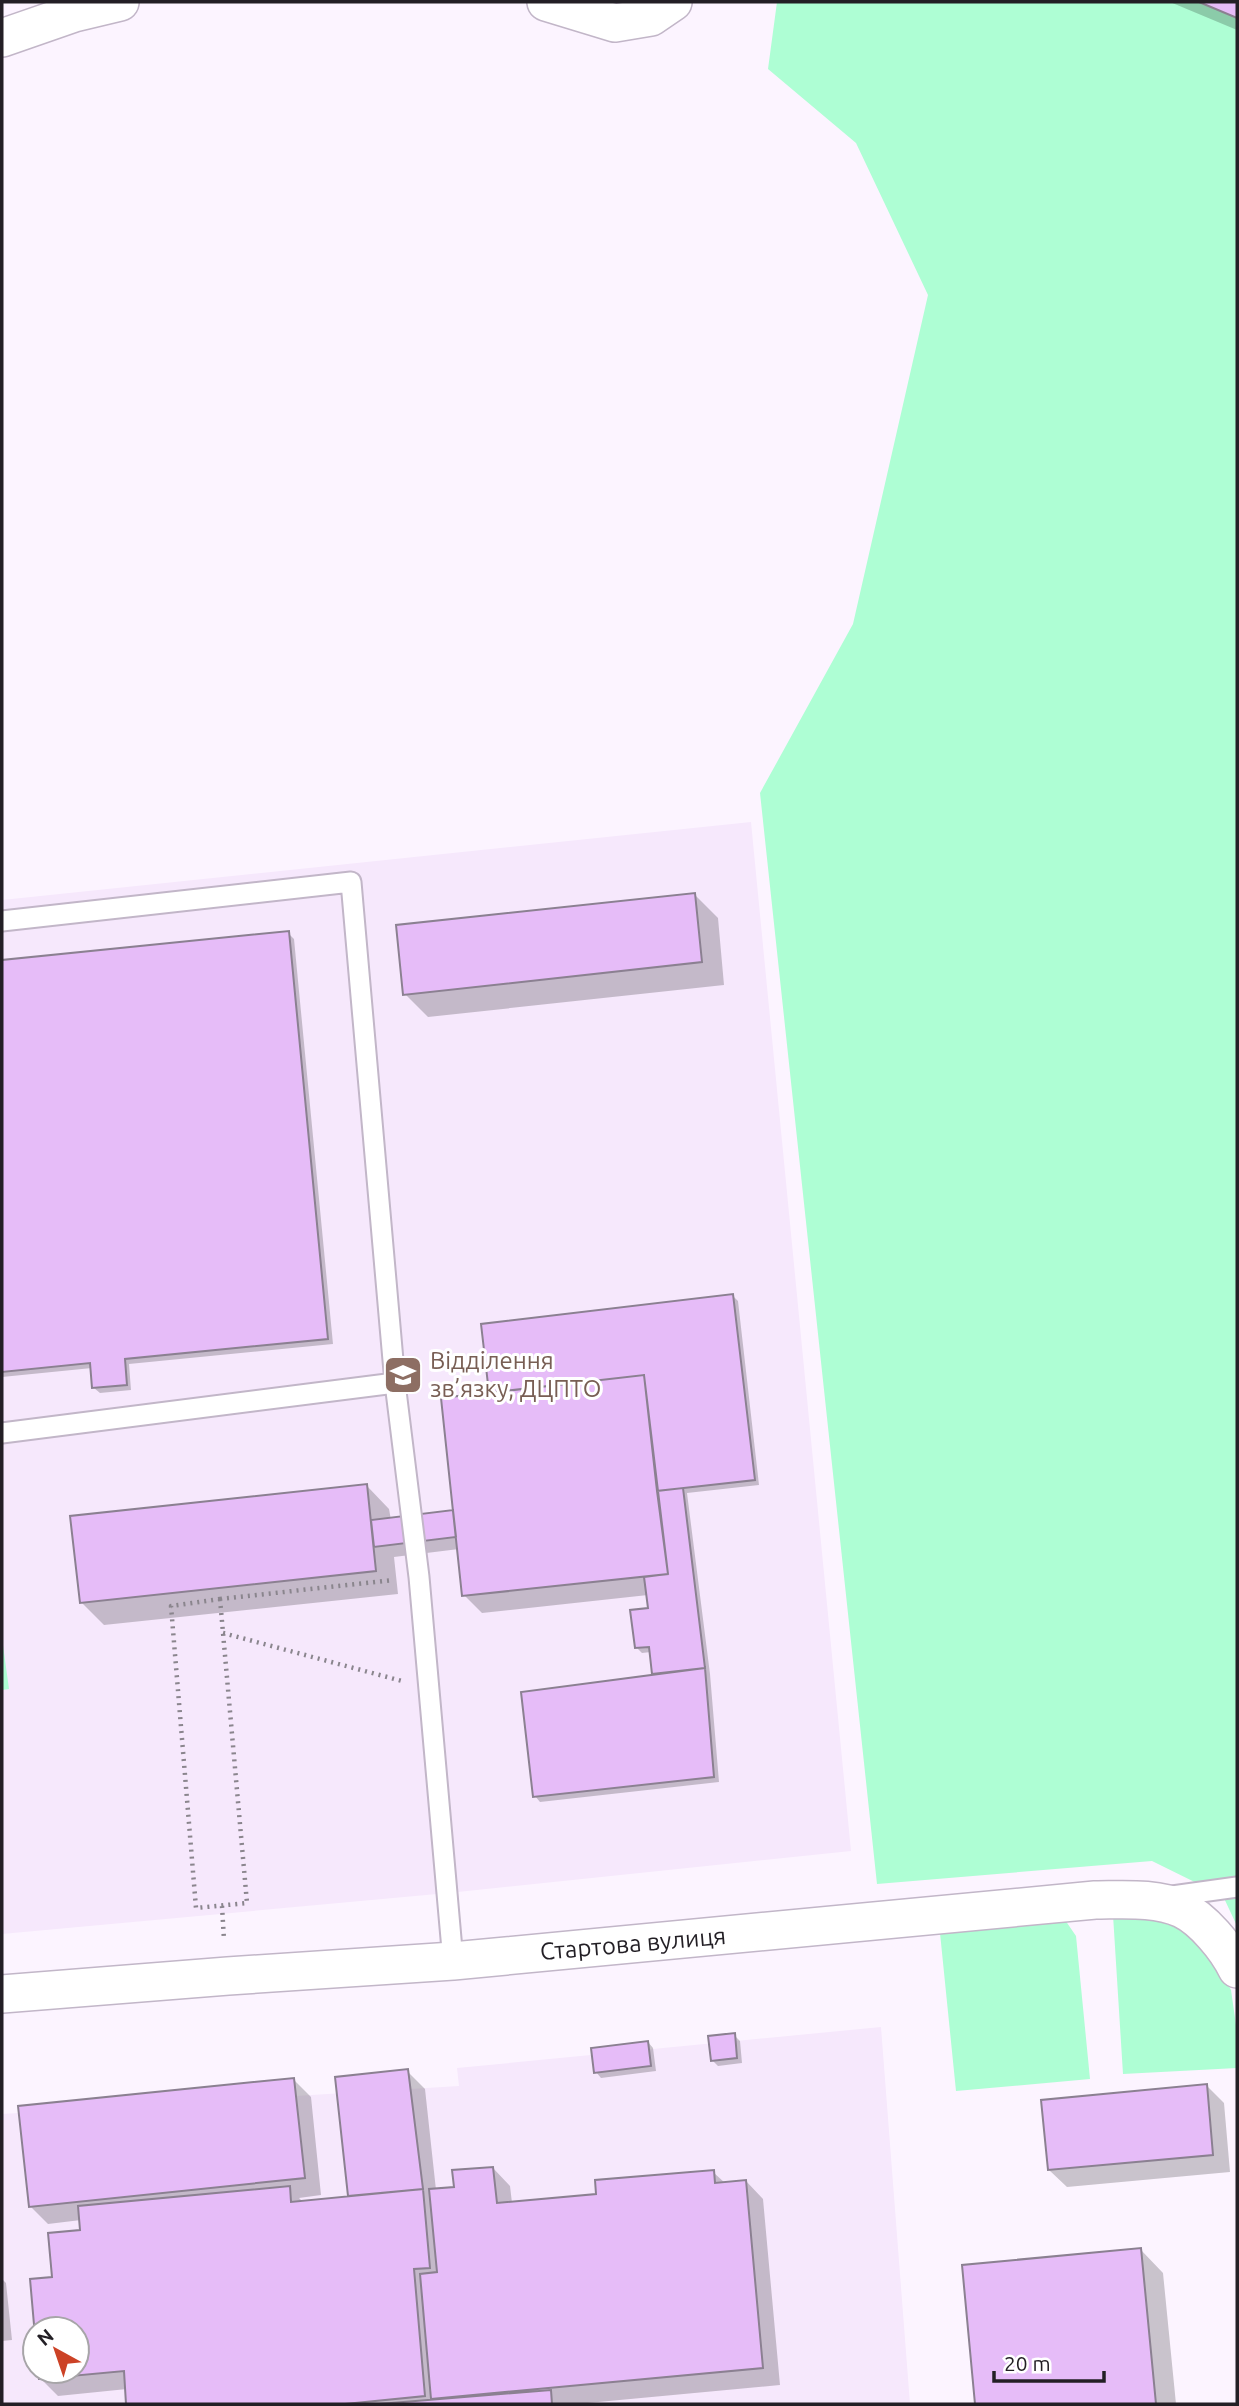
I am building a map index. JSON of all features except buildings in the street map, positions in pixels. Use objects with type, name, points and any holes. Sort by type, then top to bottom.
[{"type":"street","points":[[2,38],[74,13],[120,2]]},
{"type":"street","points":[[546,2],[615,23],[651,17],[673,2]]},
{"type":"street","name":"Стартова вулиця","points":[[2,1994],[453,1961],[1095,1900],[1143,1900],[1182,1909],[1210,1931],[1232,1958],[1237,1969]]},
{"type":"lane","points":[[2,921],[351,882],[395,1383],[419,1577],[453,1961]]},
{"type":"lane","points":[[2,1433],[395,1383]]},
{"type":"lane","points":[[1143,1900],[1237,1886]]},
{"type":"path","points":[[220,1600],[247,1903],[196,1908],[171,1606],[220,1600],[419,1577]]},
{"type":"path","points":[[223,1633],[429,1688]]},
{"type":"shaded area","name":"Відділення зв’язку, ДЦПТО","points":[[751,822],[851,1851],[448,1893],[2,1934],[2,900]]},
{"type":"shaded area","points":[[881,2027],[910,2404],[2,2404],[2,2114],[459,2086],[457,2068]]},
{"type":"green space","points":[[777,2],[1237,2],[1237,1926],[1223,1896],[1152,1861],[877,1884],[760,793],[853,624],[928,295],[856,143],[768,69]]},
{"type":"green space","points":[[2,1638],[9,1689],[2,1690]]},
{"type":"green space","points":[[1061,1914],[1076,1936],[1090,2079],[956,2091],[939,1923]]},
{"type":"green space","points":[[1113,1915],[1170,1915],[1204,1944],[1231,1990],[1237,2032],[1237,2068],[1123,2074]]},
{"type":"place","name":"Відділення зв’язку, ДЦПТО","points":[[403,1375]]}]
